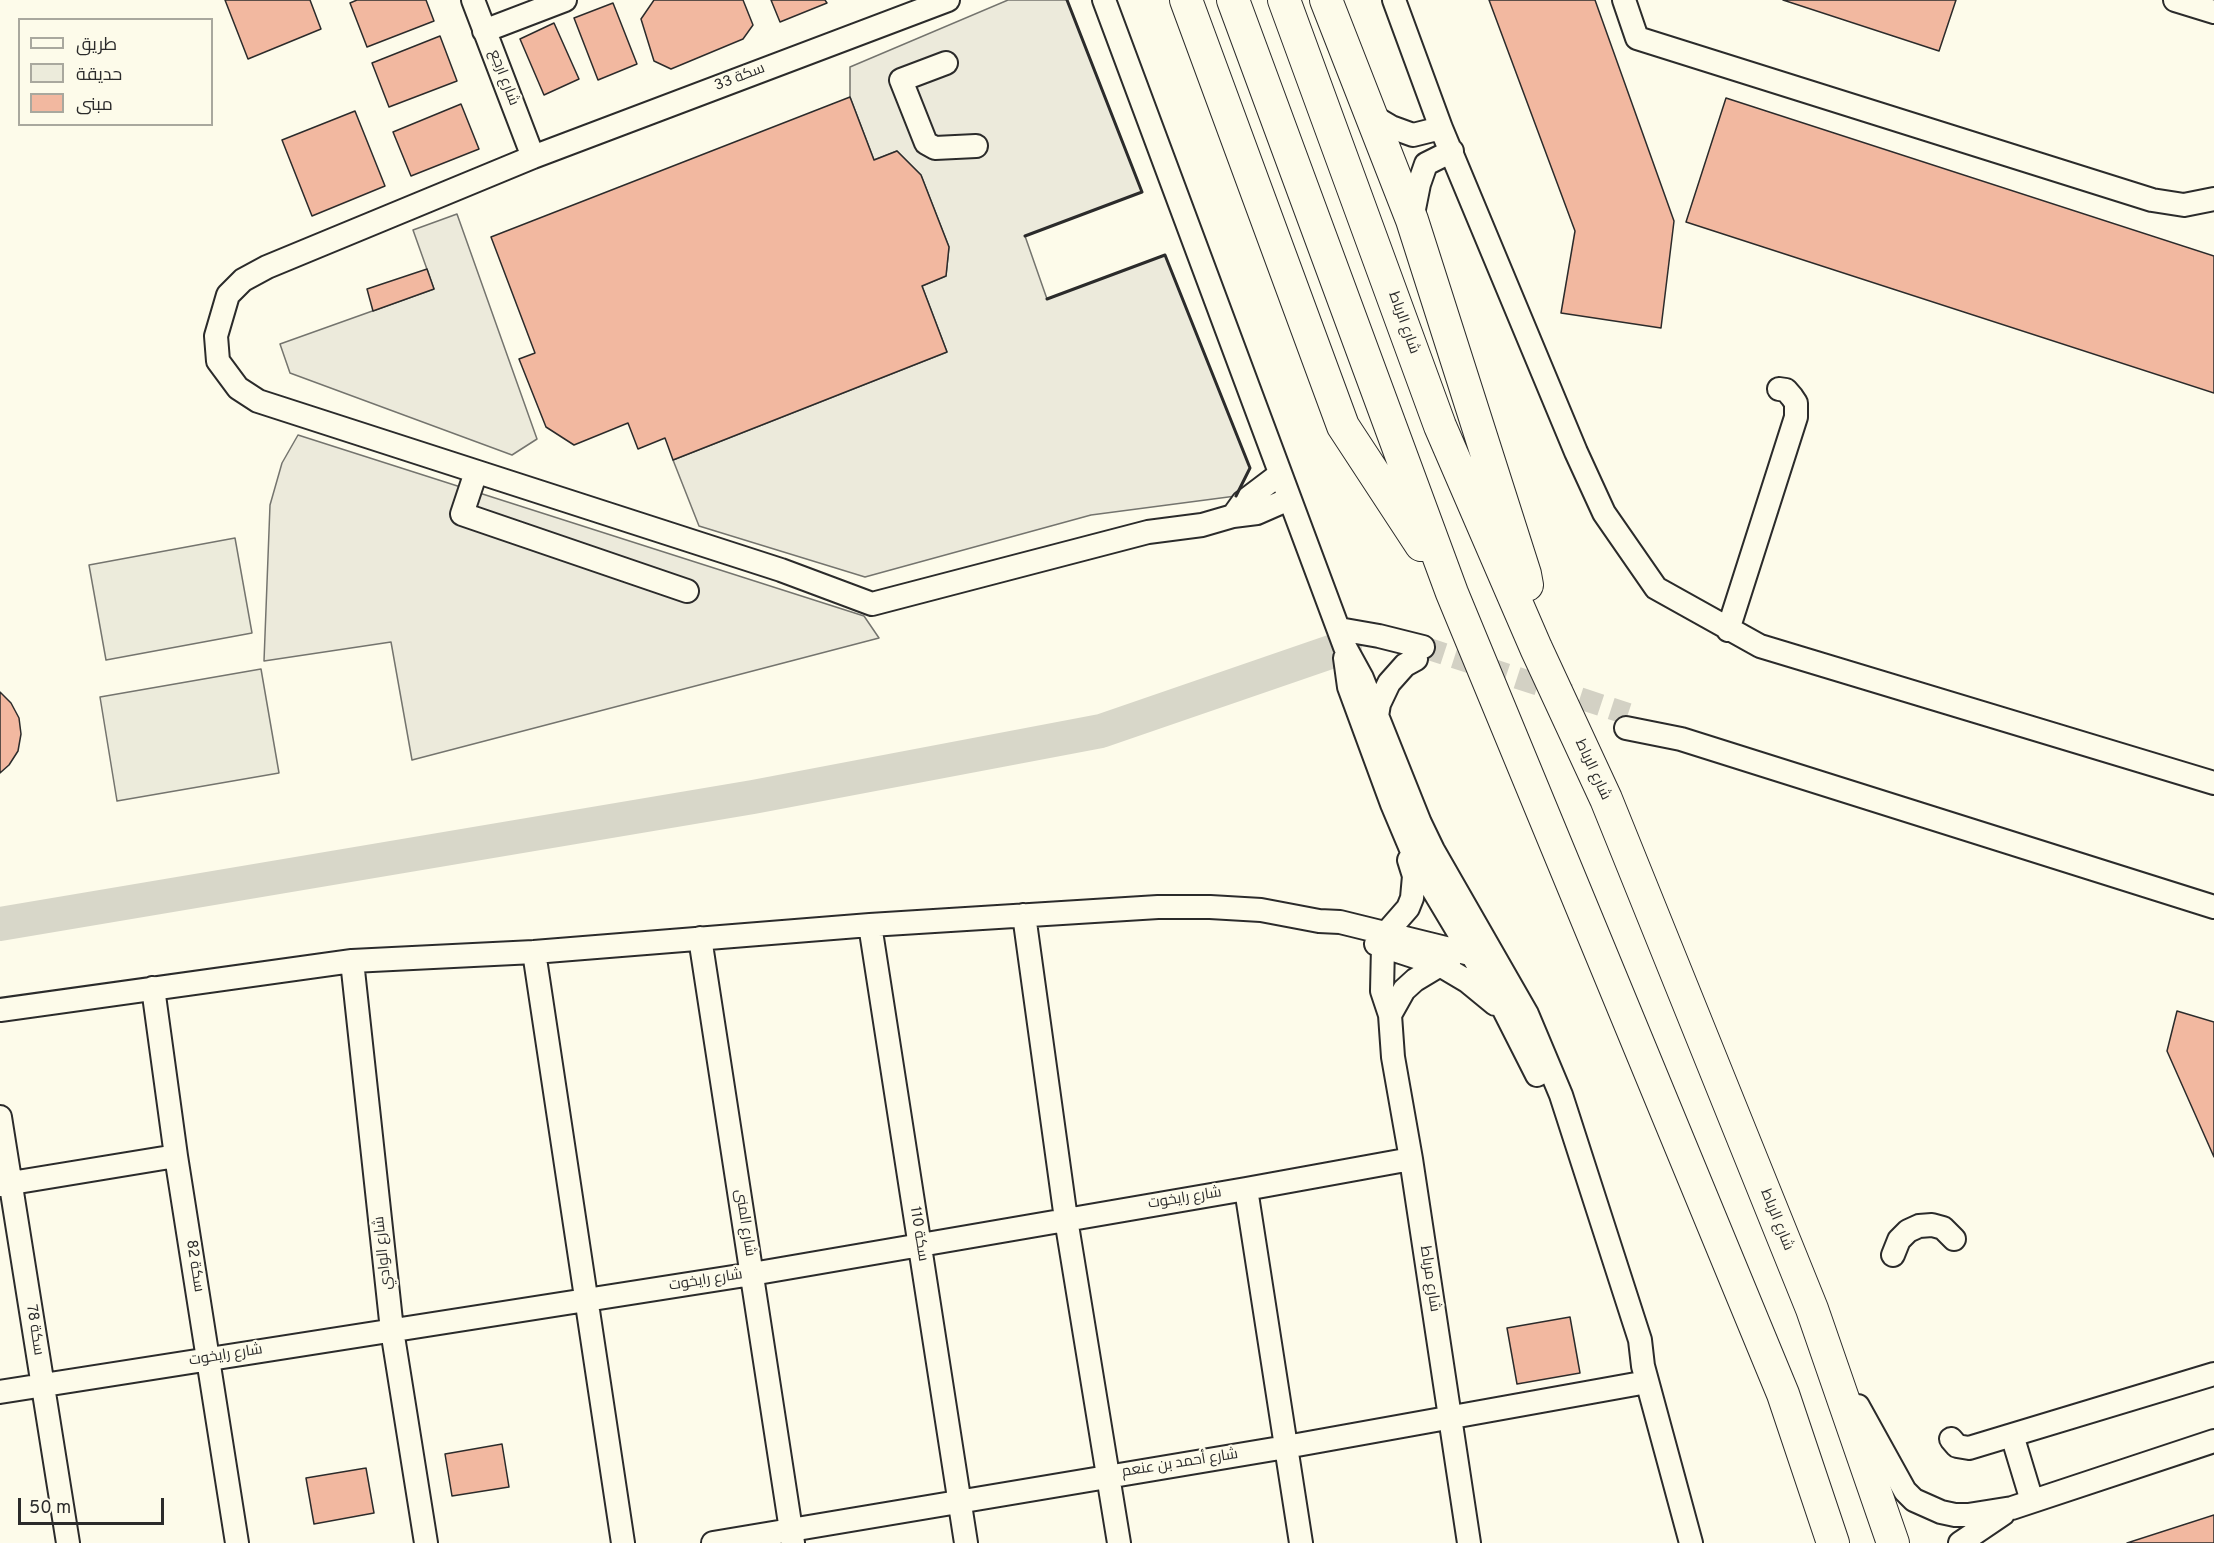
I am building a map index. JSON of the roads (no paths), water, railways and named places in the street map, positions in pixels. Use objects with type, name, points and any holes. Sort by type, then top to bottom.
[{"type":"highway","points":[[1185,0],[1343,426],[1452,593]]},
{"type":"highway","points":[[1233,0],[1452,593],[1783,1395],[1833,1543]]},
{"type":"highway","name":"شارع الرباط","points":[[1284,0],[1440,426],[1536,648],[1606,799],[1812,1309],[1893,1543]]},
{"type":"highway","points":[[1326,0],[1412,220],[1525,574],[1536,648]]},
{"type":"street","name":"شارع ارجع","points":[[473,0],[533,157]]},
{"type":"street","points":[[484,31],[565,0]]},
{"type":"street","name":"سكة 33","points":[[948,0],[533,157],[267,267],[243,280],[228,295],[216,336],[218,361],[238,388],[258,401],[781,570],[872,604],[1148,532],[1202,525],[1233,516],[1257,513],[1289,500]]},
{"type":"street","points":[[1104,0],[1342,638],[1356,664],[1420,823],[1433,850],[1527,1014],[1571,1122],[1640,1340],[1645,1374],[1691,1543]]},
{"type":"street","points":[[1394,0],[1441,128],[1527,338],[1604,513],[1656,588],[1760,646],[2214,783]]},
{"type":"street","points":[[1624,0],[1637,38],[2152,200],[2184,205],[2214,199]]},
{"type":"street","points":[[2175,0],[2214,12]]},
{"type":"street","points":[[946,63],[901,80],[926,143],[935,148],[976,146]]},
{"type":"street","points":[[1370,114],[1391,127],[1413,135],[1441,128]]},
{"type":"street","points":[[1412,220],[1425,164],[1452,151]]},
{"type":"street","points":[[1728,630],[1796,417],[1796,403],[1786,390],[1779,389]]},
{"type":"street","points":[[476,472],[462,514],[687,591]]},
{"type":"street","points":[[1233,516],[1243,502],[1280,474]]},
{"type":"street","points":[[1342,638],[1381,651],[1420,656],[1405,665],[1389,682],[1379,704],[1377,716]]},
{"type":"street","points":[[1342,638],[1349,687],[1405,836],[1430,885],[1512,1024],[1534,1068],[1551,1110],[1631,1345],[1645,1374]]},
{"type":"street","points":[[1627,721],[1665,729],[1681,739],[2214,907]]},
{"type":"street","points":[[1385,939],[1408,908],[1412,898],[1414,876],[1404,849],[1405,836]]},
{"type":"street","points":[[0,1010],[352,961],[534,952],[1024,915],[1158,907],[1210,907],[1261,910],[1319,921],[1340,921],[1440,965],[1479,990],[1512,1024]]},
{"type":"street","points":[[1024,915],[1066,1219],[1119,1543]]},
{"type":"street","name":"سكة 110","points":[[870,925],[966,1543]]},
{"type":"street","points":[[1390,1016],[1404,990],[1427,971],[1440,965],[1456,962],[1470,954],[1477,939],[1478,929]]},
{"type":"street","name":"شارع المنى","points":[[700,938],[792,1537]]},
{"type":"street","points":[[1385,939],[1470,954],[1502,970]]},
{"type":"street","name":"شارع مرباط","points":[[1385,939],[1382,991],[1390,1016],[1391,1044],[1411,1159],[1469,1543]]},
{"type":"street","points":[[534,952],[623,1543]]},
{"type":"street","name":"شارع الوادي","points":[[352,961],[392,1330],[426,1543]]},
{"type":"street","name":"سكة 82","points":[[153,988],[176,1156],[237,1543]]},
{"type":"street","name":"سكة 78","points":[[0,1118],[5,1184],[43,1384],[68,1543]]},
{"type":"street","points":[[5,1184],[176,1156]]},
{"type":"street","name":"شارع رايخوت","points":[[0,1392],[752,1274],[1246,1190],[1411,1159]]},
{"type":"street","points":[[1246,1190],[1300,1543]]},
{"type":"street","points":[[1893,1255],[1899,1240],[1908,1231],[1919,1226],[1932,1225],[1943,1228],[1954,1239]]},
{"type":"street","points":[[1812,1309],[1866,1422],[1898,1481],[1914,1500],[1941,1512],[1968,1515],[2022,1505],[2214,1441]]},
{"type":"street","name":"شارع أحمد بن عنعم","points":[[713,1543],[792,1537],[959,1502],[1450,1417],[1645,1374]]},
{"type":"street","points":[[1951,1439],[1957,1446],[1965,1449],[2214,1374]]},
{"type":"street","points":[[2012,1436],[2022,1505]]},
{"type":"street","points":[[1960,1543],[1974,1532],[2022,1505]]},
{"type":"waterway","points":[[0,924],[753,797],[1101,731],[1345,647]]},
{"type":"tunnel","points":[[1423,647],[1628,714]]}]
